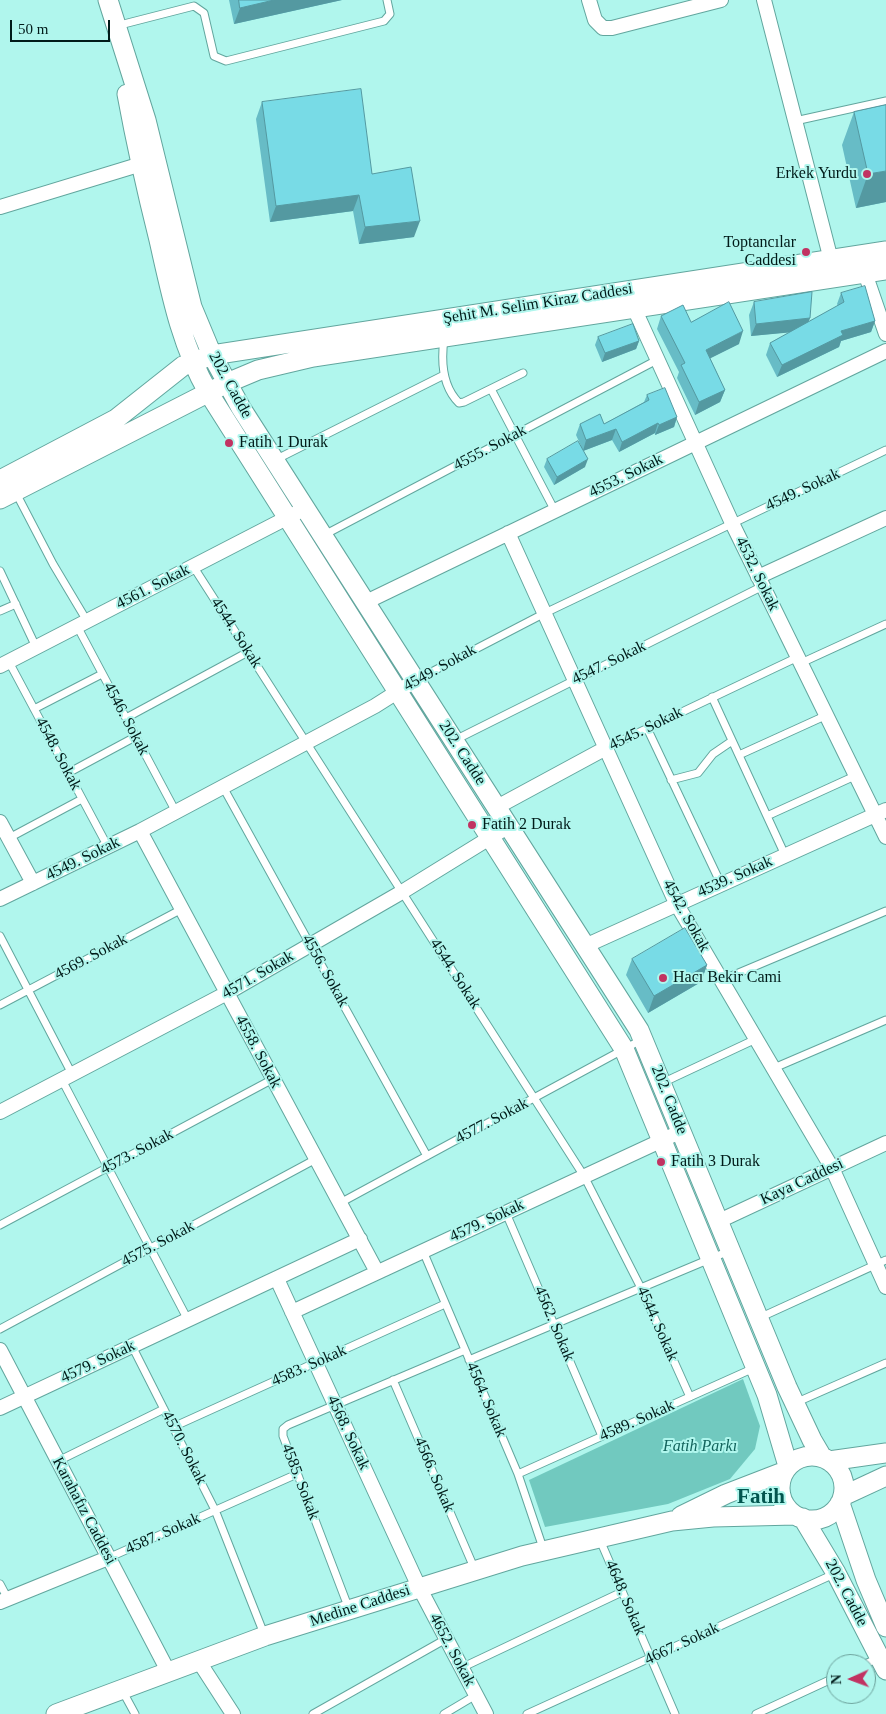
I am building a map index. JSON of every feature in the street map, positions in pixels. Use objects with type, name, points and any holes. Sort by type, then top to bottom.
[{"type":"main road","name":"202. Cadde","points":[[108,0],[121,44],[149,162],[187,290],[212,355],[226,383],[643,1038],[794,1404],[826,1459]]},
{"type":"main road","name":"202. Cadde","points":[[149,162],[177,320],[192,362],[208,392],[624,1049],[774,1413],[786,1469]]},
{"type":"main road","name":"Şehit M. Selim Kiraz Caddesi","points":[[5,490],[226,383],[258,370],[313,356],[446,328],[886,251]]},
{"type":"main road","name":"Şehit M. Selim Kiraz Caddesi","points":[[5,490],[116,419],[173,373],[192,362],[212,355],[634,308],[886,270]]},
{"type":"main road","points":[[886,1453],[826,1459],[800,1457],[786,1469],[780,1494],[787,1508],[799,1517],[822,1518],[830,1515],[842,1499],[886,1476]]},
{"type":"main road","points":[[826,1459],[840,1472],[843,1480],[842,1499]]},
{"type":"main road","name":"Medine Caddesi","points":[[672,1521],[726,1494],[786,1469]]},
{"type":"main road","name":"202. Cadde","points":[[842,1499],[866,1580],[886,1627]]},
{"type":"main road","name":"Medine Caddesi","points":[[62,1713],[121,1688],[265,1636],[419,1587],[544,1551],[672,1521],[714,1517],[799,1517]]},
{"type":"main road","name":"202. Cadde","points":[[799,1517],[836,1573],[877,1664]]},
{"type":"street","points":[[589,0],[595,20],[603,28],[612,28],[720,0]]},
{"type":"street","points":[[764,0],[831,260]]},
{"type":"street","points":[[0,207],[149,162]]},
{"type":"street","points":[[865,273],[886,334]]},
{"type":"street","name":"4532. Sokak","points":[[634,308],[732,523],[857,775],[881,812],[886,837]]},
{"type":"street","name":"4553. Sokak","points":[[366,602],[886,351]]},
{"type":"street","name":"4561. Sokak","points":[[4,664],[306,508]]},
{"type":"street","name":"4547. Sokak","points":[[761,582],[886,518]]},
{"type":"street","name":"4542. Sokak","points":[[508,533],[676,903],[832,1168],[881,1262],[886,1287]]},
{"type":"street","name":"4549. Sokak","points":[[0,900],[176,812],[306,743],[416,680]]},
{"type":"street","name":"4545. Sokak","points":[[497,807],[606,748]]},
{"type":"street","name":"4539. Sokak","points":[[585,946],[676,903],[881,812]]},
{"type":"street","points":[[0,822],[33,883]]},
{"type":"street","name":"4571. Sokak","points":[[0,1112],[227,993],[402,892],[509,826]]},
{"type":"street","name":"4558. Sokak","points":[[140,831],[377,1272]]},
{"type":"street","name":"4579. Sokak","points":[[292,1312],[682,1131]]},
{"type":"street","name":"Kaya Caddesi","points":[[719,1221],[886,1143]]},
{"type":"street","name":"4579. Sokak","points":[[0,1408],[360,1239]]},
{"type":"street","name":"4568. Sokak","points":[[277,1279],[419,1587]]},
{"type":"street","name":"Karahafız Caddesi","points":[[0,1350],[168,1671]]},
{"type":"street","name":"4587. Sokak","points":[[4,1601],[108,1558]]},
{"type":"street","name":"4652. Sokak","points":[[419,1587],[486,1714]]},
{"type":"street","points":[[198,1660],[233,1714]]},
{"type":"lane","points":[[116,26],[194,6],[204,13],[214,56],[226,61],[384,22],[390,14],[387,0]]},
{"type":"lane","points":[[795,121],[886,102]]},
{"type":"lane","points":[[446,328],[442,357],[444,375],[459,403],[523,373]]},
{"type":"lane","name":"4555. Sokak","points":[[323,535],[657,360]]},
{"type":"lane","points":[[275,460],[444,375]]},
{"type":"lane","points":[[490,389],[555,511]]},
{"type":"lane","name":"4549. Sokak","points":[[416,680],[545,613],[886,450]]},
{"type":"lane","name":"4546. Sokak","points":[[5,490],[53,564],[82,624],[102,674],[176,812]]},
{"type":"lane","name":"4544. Sokak","points":[[193,566],[584,1176],[642,1288],[690,1396]]},
{"type":"lane","points":[[0,571],[36,647]]},
{"type":"lane","name":"4547. Sokak","points":[[454,741],[761,582]]},
{"type":"lane","points":[[0,611],[16,604]]},
{"type":"lane","name":"4545. Sokak","points":[[606,748],[712,697],[886,624]]},
{"type":"lane","points":[[126,718],[248,652]]},
{"type":"lane","name":"4548. Sokak","points":[[4,664],[34,710],[108,847]]},
{"type":"lane","points":[[34,710],[102,674]]},
{"type":"lane","points":[[712,697],[785,855]]},
{"type":"lane","points":[[739,755],[827,715]]},
{"type":"lane","points":[[647,728],[721,884]]},
{"type":"lane","points":[[68,773],[135,737]]},
{"type":"lane","points":[[672,780],[698,773],[713,754],[732,741]]},
{"type":"lane","points":[[767,816],[857,775]]},
{"type":"lane","name":"4556. Sokak","points":[[223,787],[427,1156]]},
{"type":"lane","points":[[9,838],[82,799]]},
{"type":"lane","name":"4569. Sokak","points":[[0,1005],[182,909]]},
{"type":"lane","points":[[722,980],[886,911]]},
{"type":"lane","points":[[0,936],[28,990],[108,1167],[188,1320]]},
{"type":"lane","points":[[774,1068],[886,1020]]},
{"type":"lane","name":"4577. Sokak","points":[[340,1203],[643,1038]]},
{"type":"lane","points":[[662,1083],[756,1039]]},
{"type":"lane","name":"4573. Sokak","points":[[0,1224],[273,1079]]},
{"type":"lane","name":"4575. Sokak","points":[[0,1328],[316,1159]]},
{"type":"lane","name":"4562. Sokak","points":[[506,1212],[602,1436]]},
{"type":"lane","points":[[469,1360],[731,1250]]},
{"type":"lane","name":"4564. Sokak","points":[[423,1251],[518,1474],[544,1551]]},
{"type":"lane","points":[[759,1318],[881,1262]]},
{"type":"lane","name":"4583. Sokak","points":[[173,1427],[445,1304]]},
{"type":"lane","name":"4570. Sokak","points":[[132,1346],[216,1510],[265,1636]]},
{"type":"lane","name":"4585. Sokak","points":[[349,1609],[283,1436],[283,1429],[288,1424],[465,1350]]},
{"type":"lane","points":[[794,1404],[886,1363]]},
{"type":"lane","name":"4589. Sokak","points":[[518,1474],[756,1367]]},
{"type":"lane","name":"4566. Sokak","points":[[393,1380],[475,1570]]},
{"type":"lane","points":[[58,1461],[164,1409]]},
{"type":"lane","name":"4587. Sokak","points":[[108,1558],[297,1474]]},
{"type":"lane","name":"4648. Sokak","points":[[599,1538],[675,1714]]},
{"type":"lane","name":"4667. Sokak","points":[[528,1714],[836,1573]]},
{"type":"lane","points":[[0,1584],[4,1601]]},
{"type":"lane","points":[[461,1668],[622,1592]]},
{"type":"lane","points":[[313,1714],[446,1638]]},
{"type":"lane","points":[[756,1714],[826,1682]]},
{"type":"lane","points":[[121,1688],[135,1714]]},
{"type":"lane","points":[[444,1714],[476,1695]]},
{"type":"green space","name":"Fatih Parkı","points":[[743,1379],[760,1426],[755,1449],[730,1479],[668,1504],[545,1527],[529,1480]]},
{"type":"building","points":[[239,0],[274,0],[240,8]]},
{"type":"building","points":[[361,89],[372,174],[411,167],[420,221],[365,227],[359,195],[276,206],[262,102]]},
{"type":"building","points":[[886,105],[886,171],[868,174],[854,112]]},
{"type":"building","points":[[865,286],[875,321],[841,331],[843,335],[782,365],[770,343],[844,302],[841,293]]},
{"type":"building","points":[[812,292],[810,318],[756,324],[754,302]]},
{"type":"building","points":[[729,302],[743,331],[706,350],[725,390],[699,402],[681,365],[685,363],[661,316],[683,305],[691,322]]},
{"type":"building","points":[[633,324],[639,341],[605,353],[598,337]]},
{"type":"building","points":[[665,388],[677,417],[659,425],[658,423],[622,442],[616,429],[586,440],[580,424],[600,414],[604,424],[649,400],[647,395]]},
{"type":"building","points":[[578,441],[588,459],[557,477],[547,459]]},
{"type":"building","points":[[685,928],[707,965],[654,996],[632,959]]},
{"type":"place","name":"Erkek Yurdu","points":[[867,174]]},
{"type":"place","name":"Toptancılar Caddesi","points":[[806,252]]},
{"type":"place","name":"Fatih 1 Durak","points":[[229,443]]},
{"type":"place","name":"Fatih 2 Durak","points":[[472,825]]},
{"type":"place","name":"Hacı Bekir Cami","points":[[663,978]]},
{"type":"place","name":"Fatih 3 Durak","points":[[661,1162]]},
{"type":"district","name":"Fatih","points":[[761,1498]]}]
